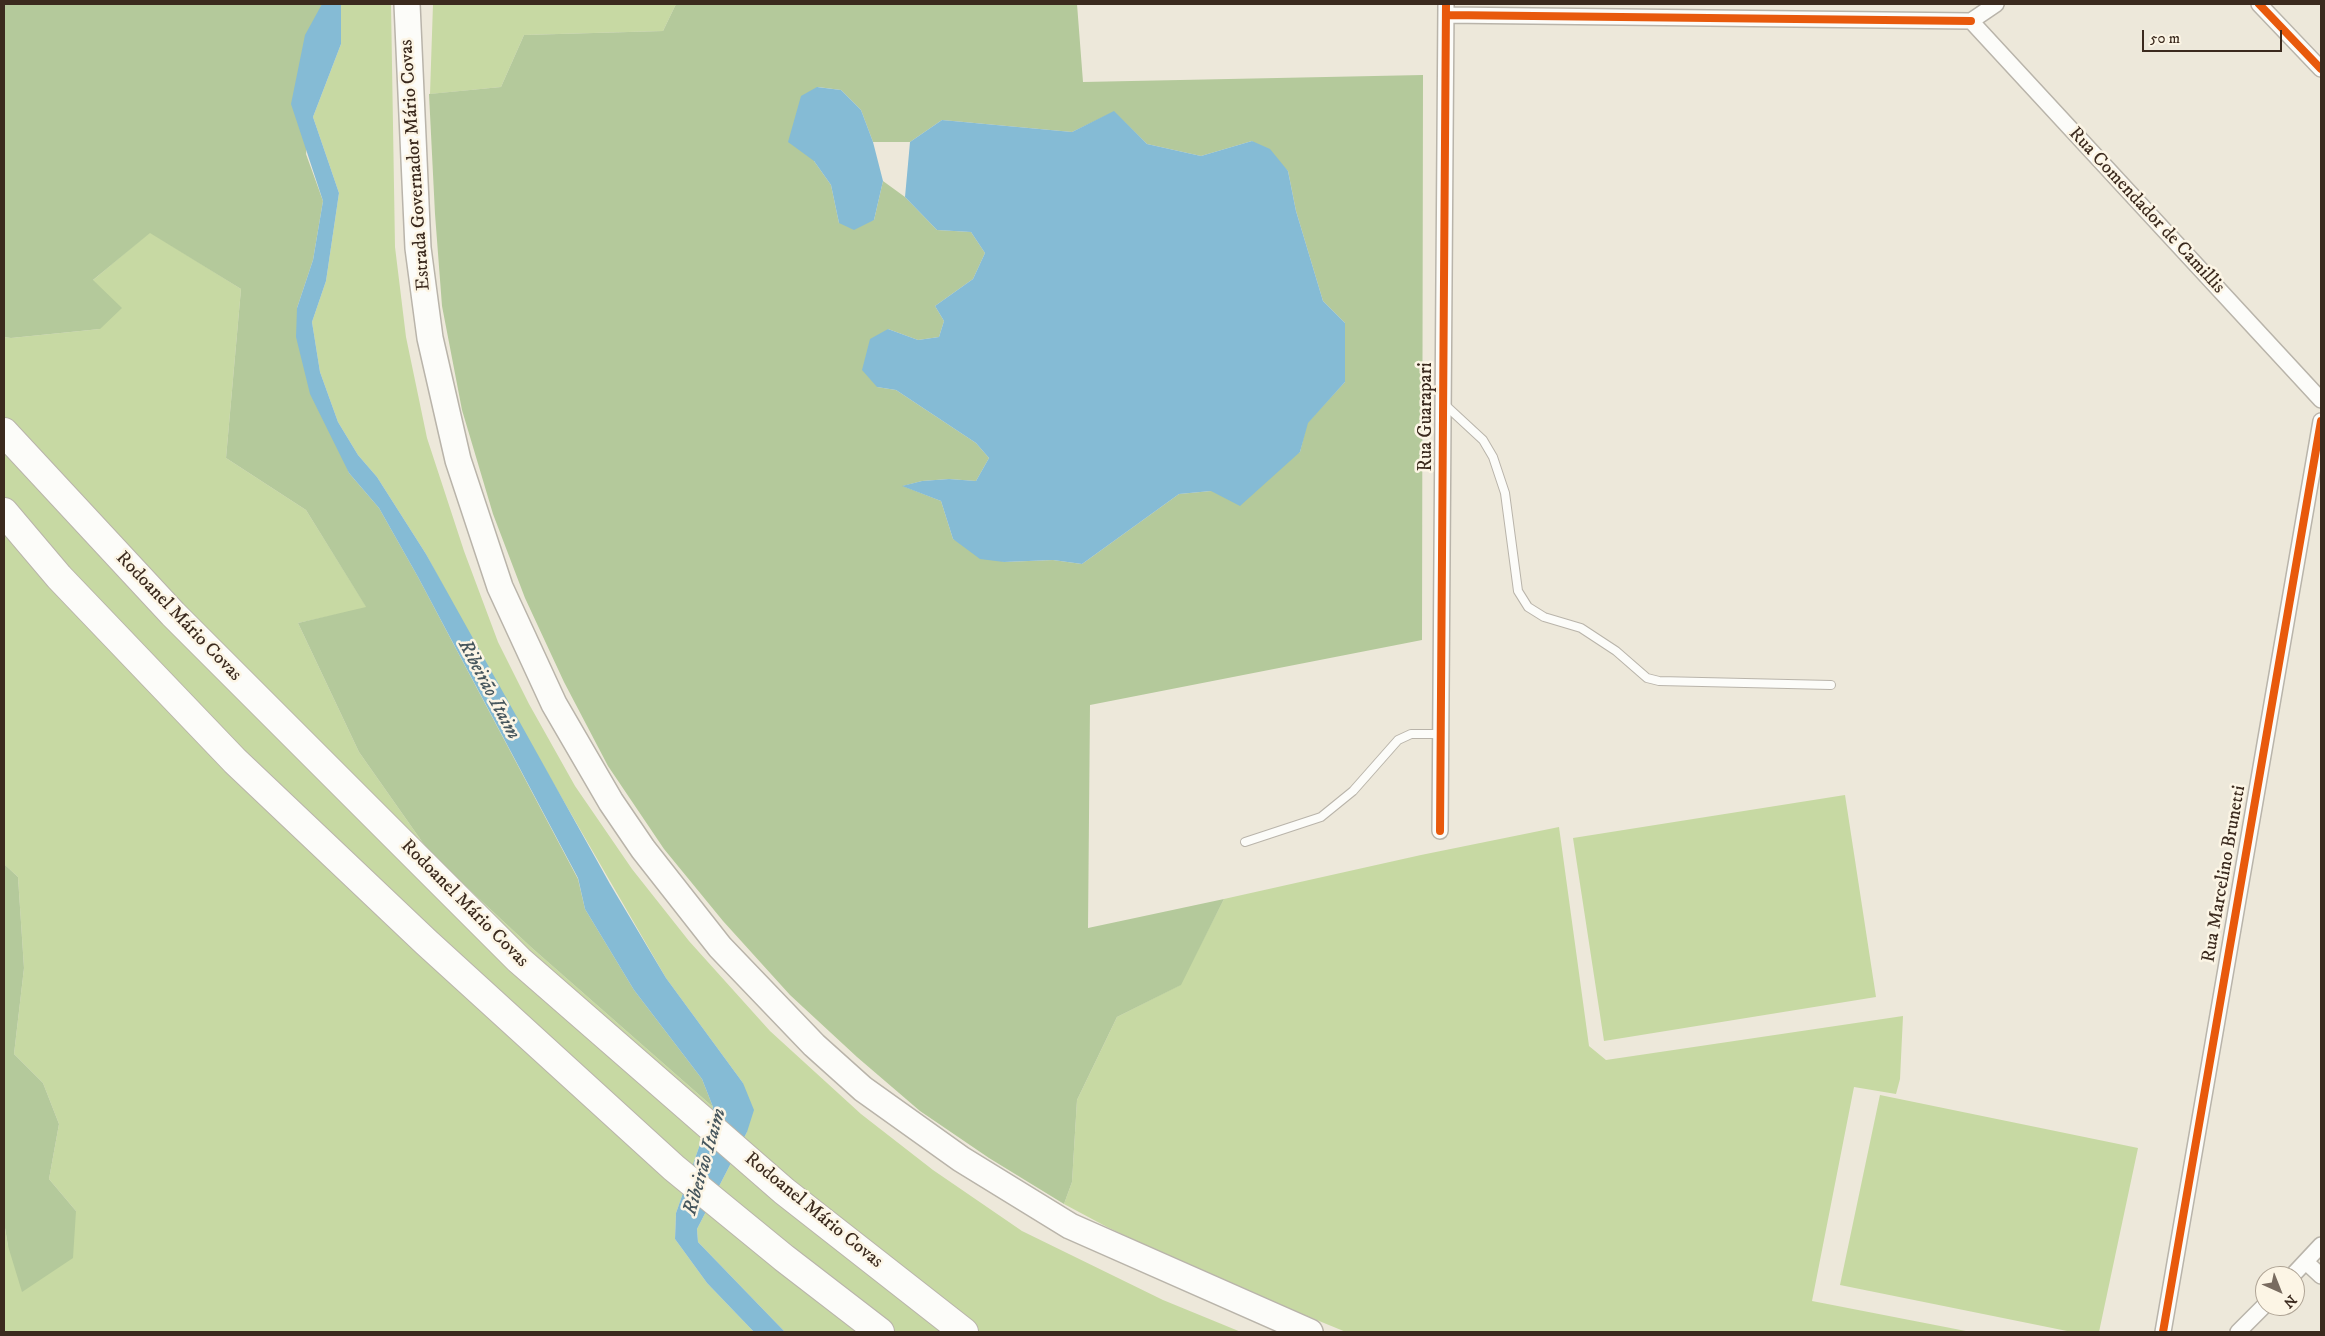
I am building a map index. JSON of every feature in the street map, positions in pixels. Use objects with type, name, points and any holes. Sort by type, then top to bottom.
[{"type":"highway","name":"Estrada Governador Mário Covas","points":[[407,5],[418,248],[430,338],[458,460],[503,595],[554,704],[611,802],[643,849],[720,947],[814,1045],[863,1089],[961,1159],[1070,1226],[1310,1332]]},
{"type":"highway","name":"Rodoanel Mário Covas","points":[[4,432],[173,614],[519,960],[784,1191],[964,1332]]},
{"type":"highway","points":[[4,512],[59,577],[235,761],[426,942],[674,1168],[784,1258],[880,1332]]},
{"type":"street","points":[[1446,9],[1971,22],[1996,4]]},
{"type":"street","points":[[2259,4],[2321,69]]},
{"type":"street","name":"Rua Guarapari","points":[[1440,831],[1446,9]]},
{"type":"street","name":"Rua Comendador de Camillis","points":[[1971,22],[2321,400]]},
{"type":"street","name":"Rua Marcelino Brunetti","points":[[2163,1332],[2321,421]]},
{"type":"street","points":[[2302,1266],[2321,1245]]},
{"type":"street","points":[[2306,1262],[2321,1276]]},
{"type":"street","points":[[2238,1332],[2255,1314]]},
{"type":"lane","points":[[1443,404],[1483,440],[1493,457],[1505,494],[1518,591],[1528,607],[1544,617],[1581,628],[1616,651],[1632,667],[1647,678],[1658,681],[1831,685]]},
{"type":"lane","points":[[1245,842],[1321,817],[1353,791],[1398,740],[1411,734],[1440,734]]},
{"type":"green space","points":[[4,4],[322,4],[306,154],[323,201],[313,260],[297,308],[349,473],[379,508],[418,577],[578,879],[585,909],[634,990],[702,1079],[713,1107],[532,948],[430,853],[359,752],[298,623],[366,607],[306,510],[226,458],[241,289],[150,233],[93,280],[122,308],[100,329],[11,338],[4,337]]},
{"type":"green space","points":[[341,4],[391,4],[395,247],[406,337],[427,438],[464,551],[498,642],[529,704],[575,786],[632,869],[689,941],[770,1031],[861,1114],[933,1170],[1022,1231],[1163,1300],[1241,1332],[785,1332],[698,1242],[697,1229],[747,1132],[743,1083],[666,978],[485,665],[426,554],[377,477],[358,455],[338,422],[320,372],[312,322],[326,281],[339,193],[313,117],[341,44]]},
{"type":"green space","points":[[433,4],[676,4],[663,31],[524,35],[501,87],[430,94]]},
{"type":"green space","points":[[676,4],[1077,4],[1083,82],[1423,75],[1422,640],[1090,705],[1088,928],[1224,899],[1181,985],[1117,1017],[1077,1100],[1072,1182],[1064,1204],[989,1158],[920,1111],[857,1057],[790,995],[723,921],[664,849],[608,766],[564,682],[525,598],[493,514],[462,410],[442,306],[429,94],[501,87],[524,35],[663,31]],"holes":[[[818,87],[841,90],[861,110],[873,142],[910,142],[942,120],[1072,132],[1114,112],[1147,144],[1201,156],[1252,141],[1288,171],[1296,211],[1323,301],[1345,323],[1345,382],[1307,423],[1300,452],[1211,491],[1179,494],[1082,564],[1053,560],[1004,562],[953,539],[941,501],[903,486],[922,481],[949,479],[976,481],[989,458],[976,443],[896,390],[877,387],[888,329],[918,340],[939,337],[944,321],[935,306],[973,279],[985,253],[971,232],[937,230],[905,197],[883,181],[874,220],[839,223],[831,185],[814,161]]]},
{"type":"green space","points":[[150,232],[241,289],[226,458],[306,510],[367,608],[298,623],[359,752],[430,853],[532,948],[713,1107],[676,1213],[675,1239],[707,1283],[754,1332],[4,1332],[4,1222],[8,1246],[76,1211],[49,1179],[59,1124],[43,1083],[14,1054],[24,968],[18,877],[4,864],[4,337],[11,338],[100,329],[92,281]]},
{"type":"green space","points":[[1845,795],[1876,997],[1604,1041],[1573,838]]},
{"type":"green space","points":[[1559,827],[1589,1046],[1606,1060],[1903,1016],[1900,1079],[1896,1094],[1854,1087],[1812,1301],[1971,1332],[1346,1332],[1209,1276],[1064,1204],[1072,1182],[1077,1100],[1117,1017],[1180,985],[1224,899],[1421,855]]},
{"type":"green space","points":[[4,864],[18,877],[24,968],[14,1054],[43,1083],[59,1124],[49,1179],[76,1211],[73,1258],[22,1292],[8,1246],[4,1222]]},
{"type":"green space","points":[[1880,1095],[2138,1148],[2099,1332],[2072,1332],[1840,1285]]},
{"type":"water","name":"Ribeirão Itaim","points":[[322,4],[341,4],[341,44],[313,117],[339,193],[326,281],[312,322],[320,372],[338,422],[358,455],[377,477],[426,554],[610,884],[666,978],[743,1083],[754,1110],[747,1132],[697,1229],[698,1242],[785,1332],[754,1332],[707,1283],[675,1239],[676,1213],[713,1107],[702,1079],[634,990],[585,909],[578,878],[418,577],[379,508],[349,473],[310,394],[296,337],[297,308],[313,260],[323,201],[291,104],[305,35]]},
{"type":"water","points":[[817,87],[841,90],[861,110],[873,142],[883,181],[874,220],[854,230],[839,223],[831,185],[814,161],[788,142],[801,96]]},
{"type":"water","points":[[1114,111],[1147,144],[1201,156],[1252,141],[1270,149],[1288,171],[1296,211],[1323,301],[1345,323],[1345,382],[1308,423],[1300,452],[1240,506],[1211,491],[1179,494],[1082,564],[1053,560],[1004,562],[980,559],[953,539],[941,501],[902,486],[922,481],[949,479],[976,481],[989,458],[976,443],[896,390],[877,387],[862,370],[870,339],[888,329],[918,340],[939,337],[944,321],[935,306],[973,279],[985,253],[971,232],[937,230],[905,197],[910,142],[942,120],[1072,132]]},
{"type":"cycle path","points":[[1440,831],[1446,4]]},
{"type":"cycle path","points":[[2259,4],[2321,69]]},
{"type":"cycle path","points":[[1446,15],[1971,21]]},
{"type":"cycle path","points":[[2163,1332],[2321,421]]}]
